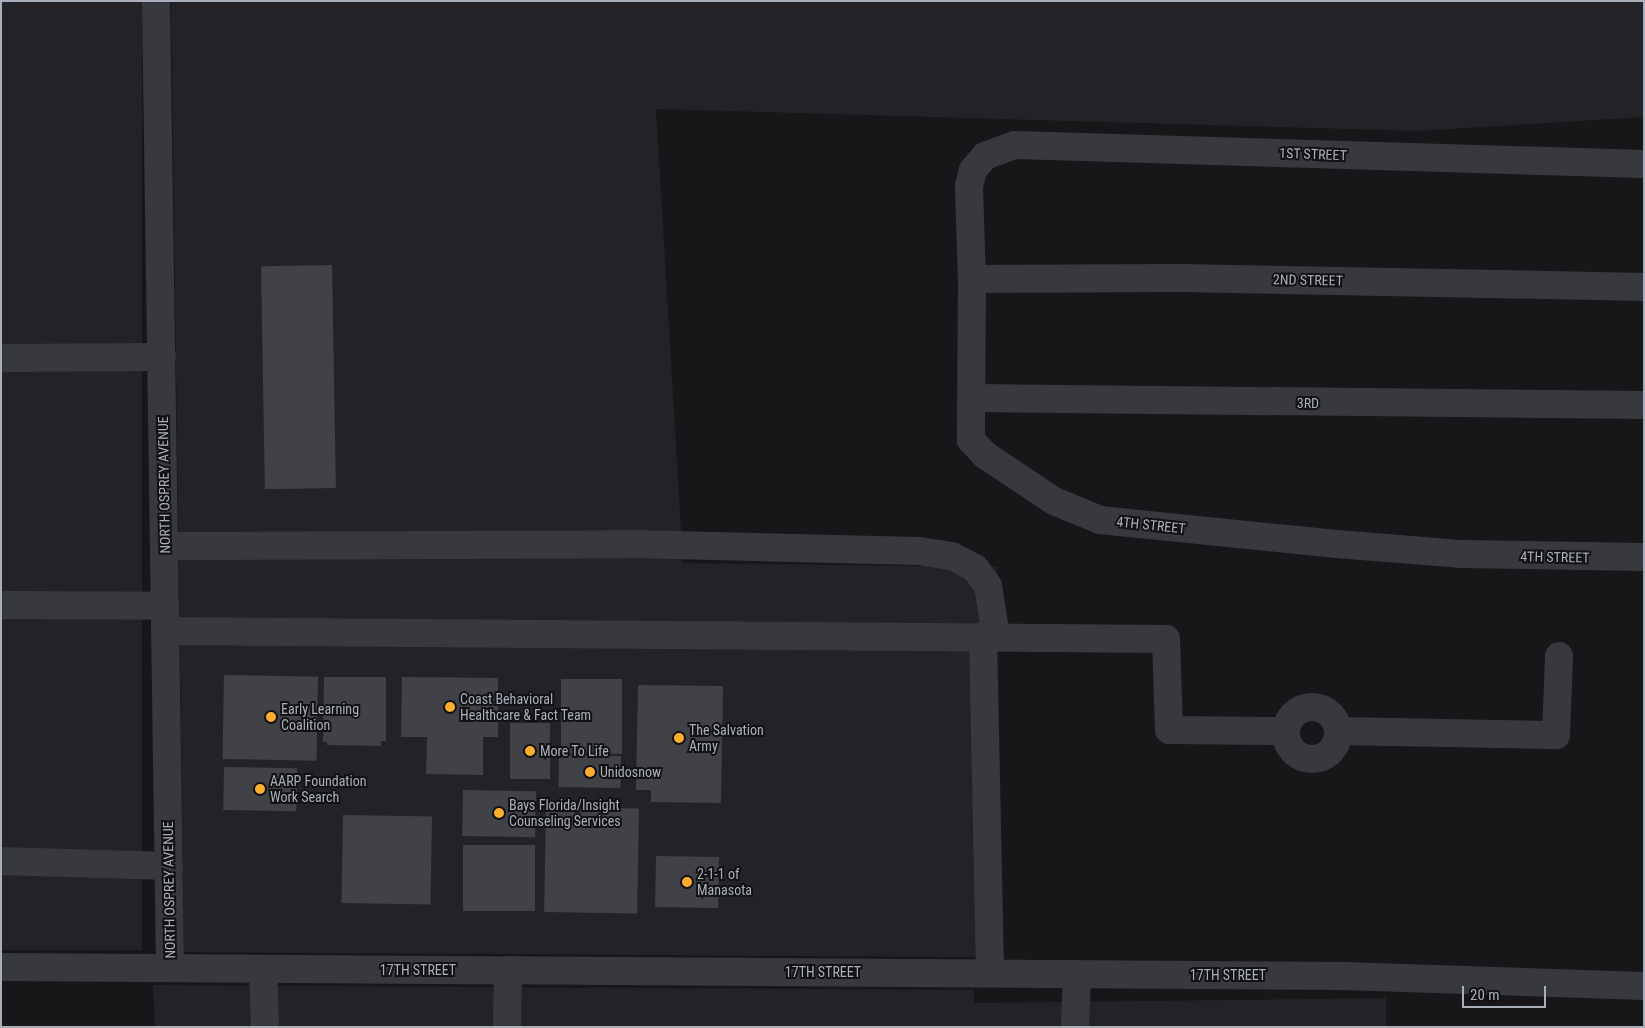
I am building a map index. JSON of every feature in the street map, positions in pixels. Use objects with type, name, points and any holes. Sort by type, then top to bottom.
[{"type":"street","name":"NORTH OSPREY AVENUE","points":[[156,1],[170,968]]},
{"type":"street","name":"1ST STREET","points":[[985,156],[1015,145],[1644,164]]},
{"type":"street","name":"4TH STREET","points":[[985,156],[973,170],[969,186],[972,279],[971,440],[985,455],[1054,501],[1100,520],[1460,554],[1644,557]]},
{"type":"street","name":"2ND STREET","points":[[972,279],[1182,278],[1644,287]]},
{"type":"street","points":[[1,358],[162,357]]},
{"type":"street","name":"3RD","points":[[972,398],[1644,405]]},
{"type":"street","points":[[164,546],[623,544],[918,551],[952,556],[975,568],[988,586],[990,636],[990,973]]},
{"type":"street","points":[[1,605],[166,618],[1166,639],[1169,730],[1286,731]]},
{"type":"street","points":[[1338,731],[1556,735],[1559,656]]},
{"type":"street","points":[[1312,706],[1328,711],[1335,718],[1338,731],[1331,751],[1316,759],[1307,759],[1292,750],[1286,731],[1296,712],[1312,706]]},
{"type":"street","points":[[1,861],[169,866]]},
{"type":"street","name":"17TH STREET","points":[[1,967],[1343,976],[1644,986]]},
{"type":"street","points":[[264,969],[265,1027]]},
{"type":"street","points":[[507,1027],[508,970]]},
{"type":"street","points":[[1076,1027],[1077,974]]},
{"type":"shaded area","points":[[1,1],[142,1],[142,950],[1,950]]},
{"type":"shaded area","points":[[171,1],[1644,1],[1644,117],[1419,131],[656,109],[683,563],[997,567],[976,957],[184,952]]},
{"type":"shaded area","points":[[153,985],[974,990],[974,1003],[1386,998],[1386,1027],[155,1027]]},
{"type":"building","points":[[332,265],[336,488],[265,489],[261,266]]},
{"type":"building","name":"Early Learning Coalition","points":[[224,675],[318,677],[317,761],[223,759]]},
{"type":"building","points":[[324,677],[386,677],[386,741],[381,741],[381,746],[327,745],[327,742],[323,742]]},
{"type":"building","name":"Coast Behavioral Healthcare & Fact Team","points":[[402,677],[498,678],[498,737],[483,737],[483,775],[426,774],[427,737],[401,737]]},
{"type":"building","points":[[561,679],[622,679],[622,754],[561,754]]},
{"type":"building","name":"The Salvation Army","points":[[638,685],[723,686],[721,803],[651,802],[651,790],[636,790]]},
{"type":"building","name":"More To Life","points":[[510,723],[550,723],[550,779],[510,779]]},
{"type":"building","name":"Unidosnow","points":[[559,755],[621,756],[620,788],[558,787]]},
{"type":"building","name":"AARP Foundation Work Search","points":[[224,767],[297,768],[296,811],[223,810]]},
{"type":"building","name":"Bays Florida/Insight Counseling Services","points":[[463,790],[536,791],[535,837],[462,836]]},
{"type":"building","points":[[546,807],[639,809],[637,914],[544,912]]},
{"type":"building","points":[[343,815],[432,817],[430,905],[341,903]]},
{"type":"building","points":[[463,845],[535,845],[535,911],[463,911]]},
{"type":"building","name":"2-1-1 of Manasota","points":[[656,856],[719,857],[718,908],[655,907]]},
{"type":"place","name":"Coast Behavioral Healthcare & Fact Team","points":[[450,707]]},
{"type":"place","name":"Early Learning Coalition","points":[[271,717]]},
{"type":"place","name":"The Salvation Army","points":[[679,738]]},
{"type":"place","name":"More To Life","points":[[530,751]]},
{"type":"place","name":"Unidosnow","points":[[590,772]]},
{"type":"place","name":"AARP Foundation Work Search","points":[[260,789]]},
{"type":"place","name":"Bays Florida/Insight Counseling Services","points":[[499,813]]},
{"type":"place","name":"2-1-1 of Manasota","points":[[687,882]]}]
